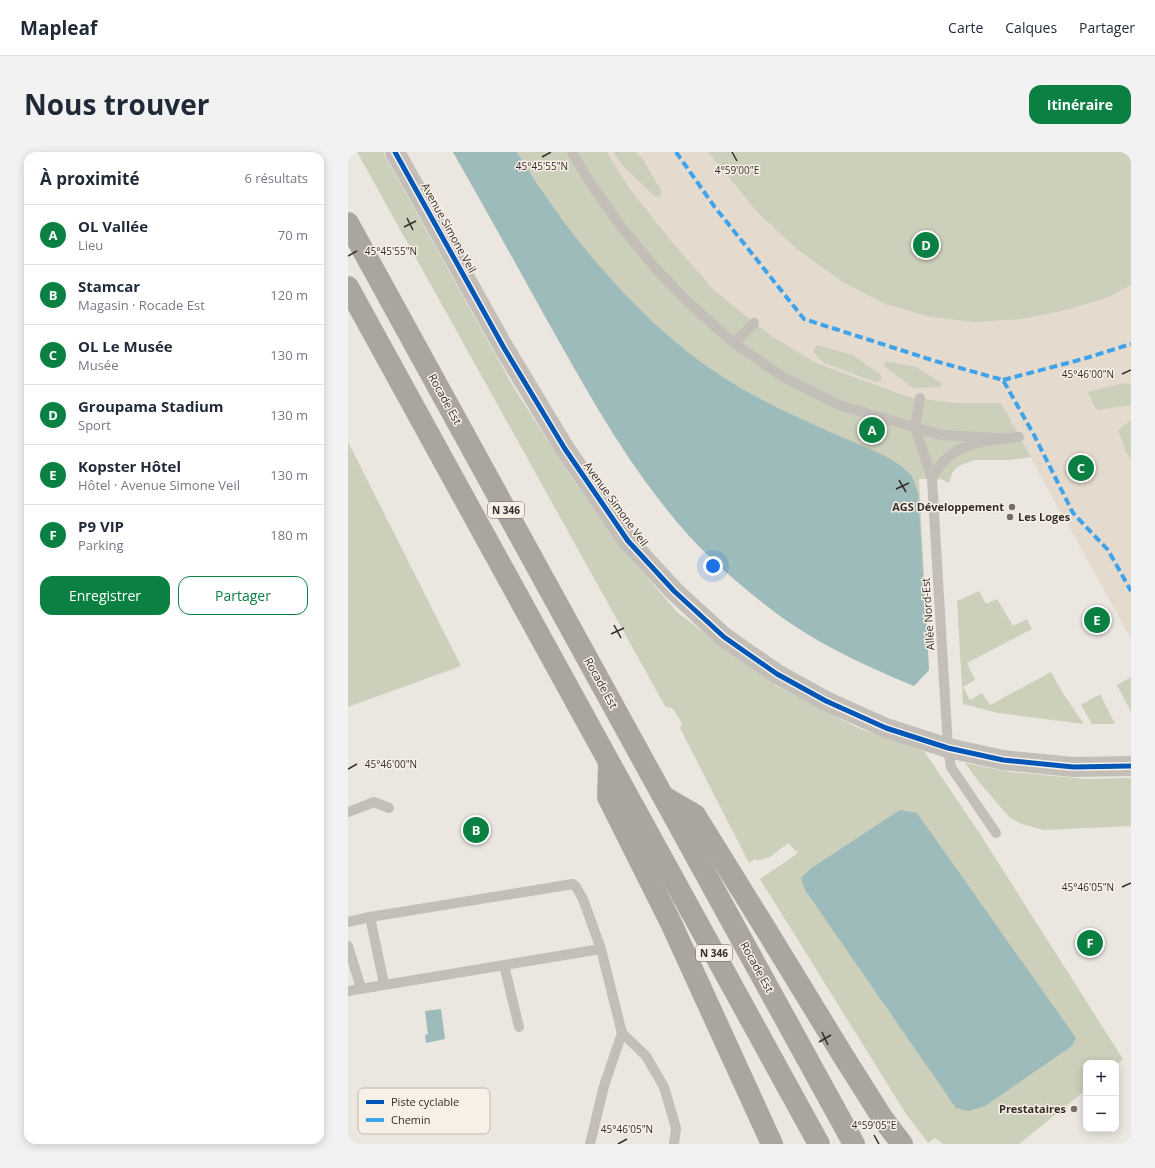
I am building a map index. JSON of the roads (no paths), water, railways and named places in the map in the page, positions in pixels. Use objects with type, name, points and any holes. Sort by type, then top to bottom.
[{"type":"highway","name":"Rocade Est","points":[[348,223],[854,1144]]},
{"type":"highway","name":"N 346","points":[[348,287],[819,1144]]},
{"type":"highway","points":[[609,763],[608,797],[671,923],[772,1144]]},
{"type":"highway","points":[[663,797],[695,815],[878,1112],[902,1144]]},
{"type":"street","name":"Avenue Simone Veil","points":[[395,152],[504,348],[565,449],[628,541],[674,592],[724,637],[777,674],[826,701],[886,728],[948,748],[1003,760],[1073,768],[1131,766]]},
{"type":"lane","points":[[572,152],[589,181],[614,217],[652,264],[689,303],[734,343],[783,377],[839,405],[941,435],[999,438],[1019,436]]},
{"type":"lane","points":[[734,343],[754,323]]},
{"type":"lane","points":[[914,426],[920,398]]},
{"type":"lane","name":"Allée Nord-Est","points":[[914,426],[932,479],[948,748],[951,767],[996,833]]},
{"type":"lane","points":[[932,479],[938,467],[948,457],[965,447],[999,438]]},
{"type":"lane","points":[[348,812],[374,802],[389,808]]},
{"type":"lane","points":[[348,922],[573,884],[583,899],[601,949],[622,1032],[646,1056],[664,1087],[676,1128],[674,1144]]},
{"type":"lane","points":[[370,918],[384,984]]},
{"type":"lane","points":[[348,946],[361,988]]},
{"type":"lane","points":[[348,991],[601,949]]},
{"type":"lane","points":[[504,965],[519,1027]]},
{"type":"lane","points":[[590,1144],[604,1086],[622,1032]]},
{"type":"water","points":[[453,152],[517,152],[562,219],[587,251],[614,283],[674,341],[706,366],[739,387],[805,421],[879,453],[895,462],[911,475],[918,492],[929,670],[914,686],[857,661],[819,641],[784,619],[752,595],[697,545],[645,481],[615,436],[560,343]]},
{"type":"water","points":[[900,810],[917,813],[1076,1038],[1072,1046],[985,1106],[969,1111],[956,1108],[805,890],[801,878],[810,869]]},
{"type":"water","points":[[441,1009],[445,1039],[426,1043],[425,1035],[428,1034],[425,1011]]},
{"type":"place","name":"Groupama Stadium","points":[[926,245]]},
{"type":"place","name":"OL Vallée","points":[[872,430]]},
{"type":"place","name":"OL Le Musée","points":[[1081,468]]},
{"type":"place","name":"AGS Développement","points":[[1012,507]]},
{"type":"place","name":"Les Loges","points":[[1010,517]]},
{"type":"place","name":"Kopster Hôtel","points":[[1097,620]]},
{"type":"place","name":"Stamcar","points":[[476,830]]},
{"type":"place","name":"P9 VIP","points":[[1090,943]]},
{"type":"place","name":"Prestataires","points":[[1074,1109]]}]
